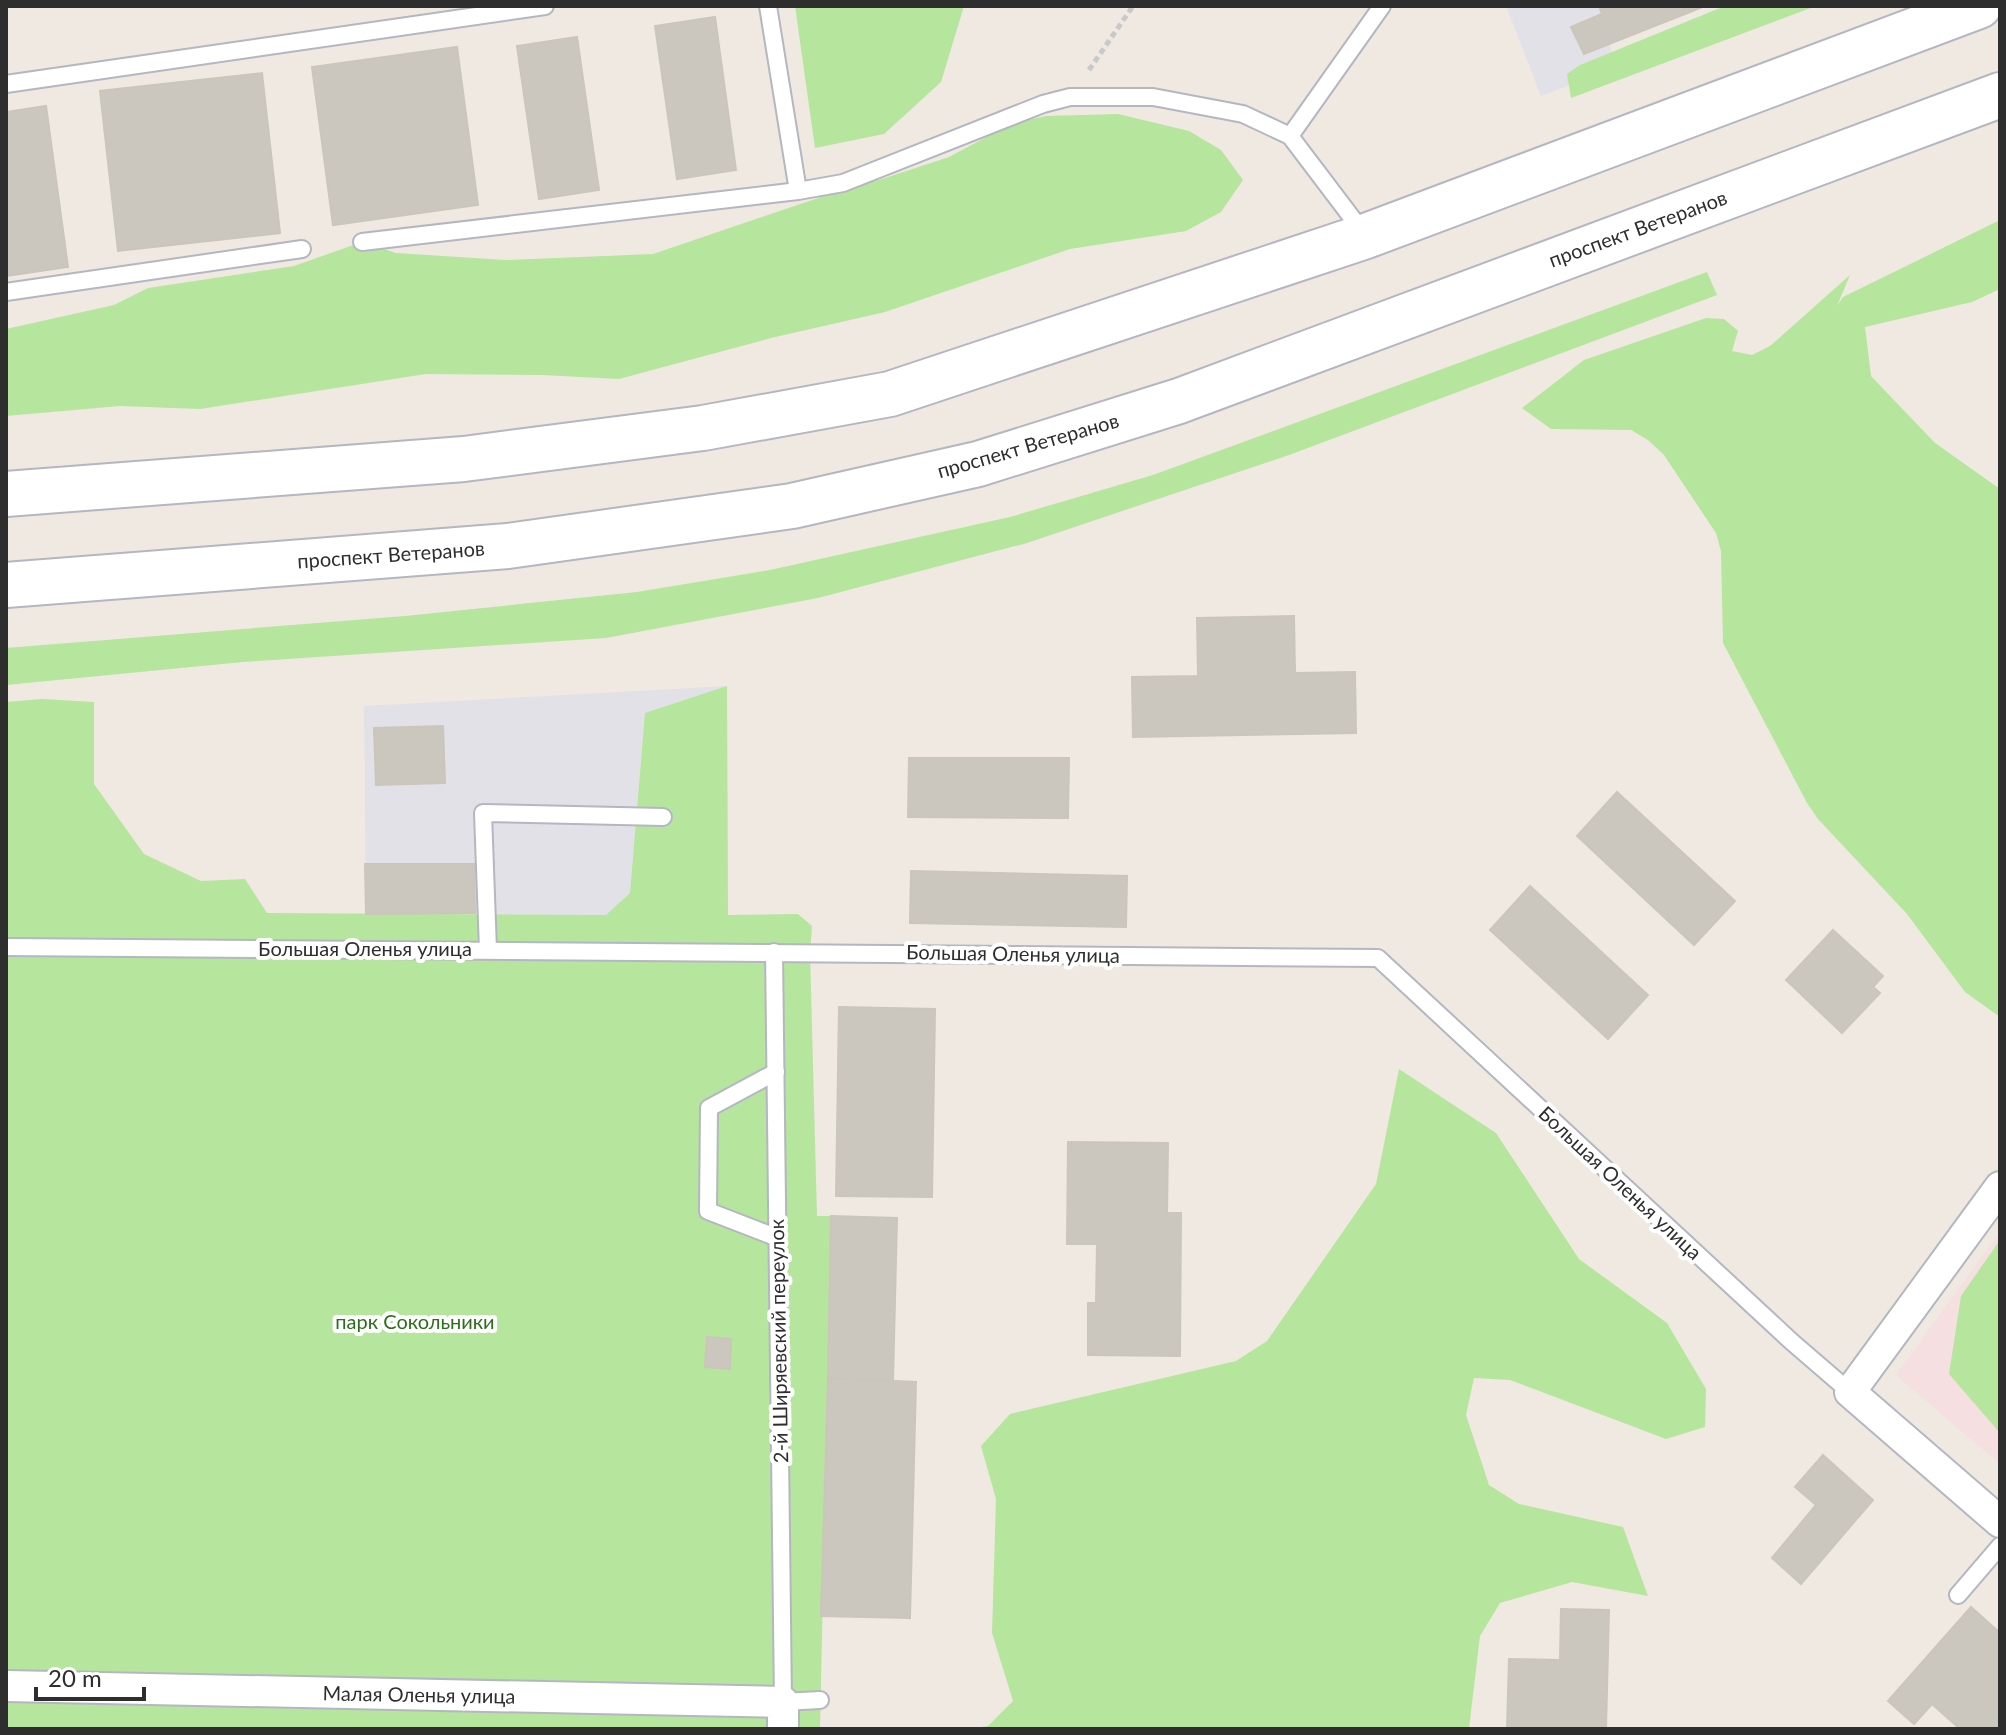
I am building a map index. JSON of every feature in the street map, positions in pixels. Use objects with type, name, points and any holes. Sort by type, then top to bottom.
[{"type":"main road","points":[[6,494],[464,459],[703,428],[890,394],[1366,236],[1979,6]]},
{"type":"main road","name":"проспект Ветеранов","points":[[6,585],[508,546],[792,506],[978,464],[1179,401],[2000,95]]},
{"type":"street","points":[[1850,1392],[2000,1187]]},
{"type":"street","name":"Большая Оленья улица","points":[[1850,1392],[2000,1522]]},
{"type":"street","name":"Малая Оленья улица","points":[[6,1686],[783,1715]]},
{"type":"lane","points":[[6,84],[545,6]]},
{"type":"lane","points":[[768,6],[798,191]]},
{"type":"lane","points":[[1290,136],[1382,6]]},
{"type":"lane","points":[[362,242],[798,191],[843,183],[1043,104],[1070,97],[1153,97],[1243,114],[1290,136],[1366,236]]},
{"type":"lane","points":[[6,292],[302,249]]},
{"type":"lane","points":[[488,950],[483,813],[663,817]]},
{"type":"lane","name":"Большая Оленья улица","points":[[6,947],[1378,958],[1792,1342],[1850,1392]]},
{"type":"lane","name":"2-й Ширяевский переулок","points":[[774,952],[783,1715]]},
{"type":"lane","points":[[776,1072],[709,1108],[708,1211],[778,1238]]},
{"type":"lane","points":[[1958,1595],[2000,1546]]},
{"type":"lane","points":[[783,1715],[820,1700]]},
{"type":"path","points":[[1070,97],[1133,6]]},
{"type":"shaded area","points":[[1506,6],[1705,6],[1609,44],[1618,67],[1541,96]]},
{"type":"shaded area","points":[[727,686],[728,916],[366,914],[364,706]]},
{"type":"shaded area","points":[[2000,1232],[2000,1464],[1896,1375]]},
{"type":"green space","points":[[795,6],[964,6],[941,82],[884,134],[815,148]]},
{"type":"green space","points":[[1725,6],[1816,6],[1571,98],[1567,74],[1580,65]]},
{"type":"green space","points":[[1118,114],[1189,131],[1221,150],[1243,180],[1221,212],[1186,231],[1070,249],[885,312],[771,338],[619,379],[426,374],[200,409],[120,406],[6,416],[6,329],[114,305],[148,288],[294,266],[362,242],[396,253],[505,260],[653,254],[827,195],[843,183],[879,180],[949,157],[1011,124],[1046,116]]},
{"type":"green space","points":[[2000,220],[2000,289],[1972,302],[1865,327],[1871,376],[1935,443],[2000,489],[2000,1017],[1965,992],[1907,914],[1818,819],[1807,803],[1723,643],[1721,551],[1716,533],[1664,455],[1631,430],[1551,429],[1522,408],[1584,360],[1706,318],[1724,319],[1738,331],[1732,351],[1752,355],[1770,346],[1850,275],[1837,306],[1843,297]]},
{"type":"green space","points":[[1707,272],[1717,295],[1289,455],[1027,543],[818,598],[606,638],[243,662],[6,685],[6,648],[405,616],[637,592],[770,570],[1010,517],[1153,475]]},
{"type":"green space","name":"парк Сокольники","points":[[727,686],[728,915],[798,914],[812,926],[810,952],[817,1216],[831,1216],[820,1729],[6,1729],[6,702],[42,699],[94,702],[94,784],[144,854],[201,881],[245,879],[267,913],[606,915],[630,893],[645,713]]},
{"type":"green space","points":[[1399,1069],[1496,1133],[1579,1259],[1667,1323],[1706,1389],[1705,1427],[1666,1439],[1510,1380],[1474,1378],[1466,1415],[1489,1485],[1519,1504],[1623,1527],[1648,1596],[1572,1582],[1500,1603],[1480,1636],[1469,1729],[966,1729],[988,1726],[1013,1701],[992,1633],[996,1499],[981,1446],[1010,1414],[1236,1361],[1267,1341],[1376,1184]]},
{"type":"green space","points":[[2000,1240],[2000,1433],[1949,1374],[1961,1296]]},
{"type":"building","points":[[1599,6],[1705,6],[1584,54],[1571,27],[1602,14]]},
{"type":"building","points":[[715,17],[736,170],[677,179],[655,26]]},
{"type":"building","points":[[577,37],[599,190],[539,199],[517,46]]},
{"type":"building","points":[[457,47],[478,205],[333,225],[312,67]]},
{"type":"building","points":[[262,73],[280,233],[118,251],[100,91]]},
{"type":"building","points":[[46,106],[68,267],[6,276],[6,112]]},
{"type":"building","points":[[1294,616],[1295,673],[1355,672],[1356,733],[1133,737],[1132,677],[1198,676],[1197,618]]},
{"type":"building","points":[[443,726],[445,783],[376,785],[374,728]]},
{"type":"building","points":[[909,758],[1069,758],[1068,818],[908,817]]},
{"type":"building","points":[[1617,792],[1735,901],[1694,945],[1577,836]]},
{"type":"building","points":[[365,864],[474,864],[475,913],[366,914]]},
{"type":"building","points":[[911,871],[1127,876],[1126,927],[910,923]]},
{"type":"building","points":[[1530,886],[1648,995],[1608,1039],[1490,930]]},
{"type":"building","points":[[1833,930],[1883,976],[1873,987],[1880,993],[1842,1033],[1786,980]]},
{"type":"building","points":[[839,1007],[935,1009],[932,1197],[836,1196]]},
{"type":"building","points":[[1068,1142],[1168,1143],[1167,1213],[1181,1213],[1180,1356],[1088,1355],[1088,1303],[1096,1303],[1097,1244],[1067,1244]]},
{"type":"building","points":[[831,1216],[897,1218],[893,1381],[828,1378]]},
{"type":"building","points":[[707,1337],[731,1339],[730,1369],[705,1367]]},
{"type":"building","points":[[828,1378],[916,1382],[910,1618],[821,1616]]},
{"type":"building","points":[[1823,1455],[1873,1500],[1801,1584],[1772,1558],[1816,1505],[1795,1487]]},
{"type":"building","points":[[1971,1607],[2000,1633],[2000,1729],[1960,1729],[1932,1704],[1914,1724],[1888,1701]]},
{"type":"building","points":[[1561,1609],[1609,1610],[1606,1729],[1507,1729],[1509,1659],[1560,1660]]}]
